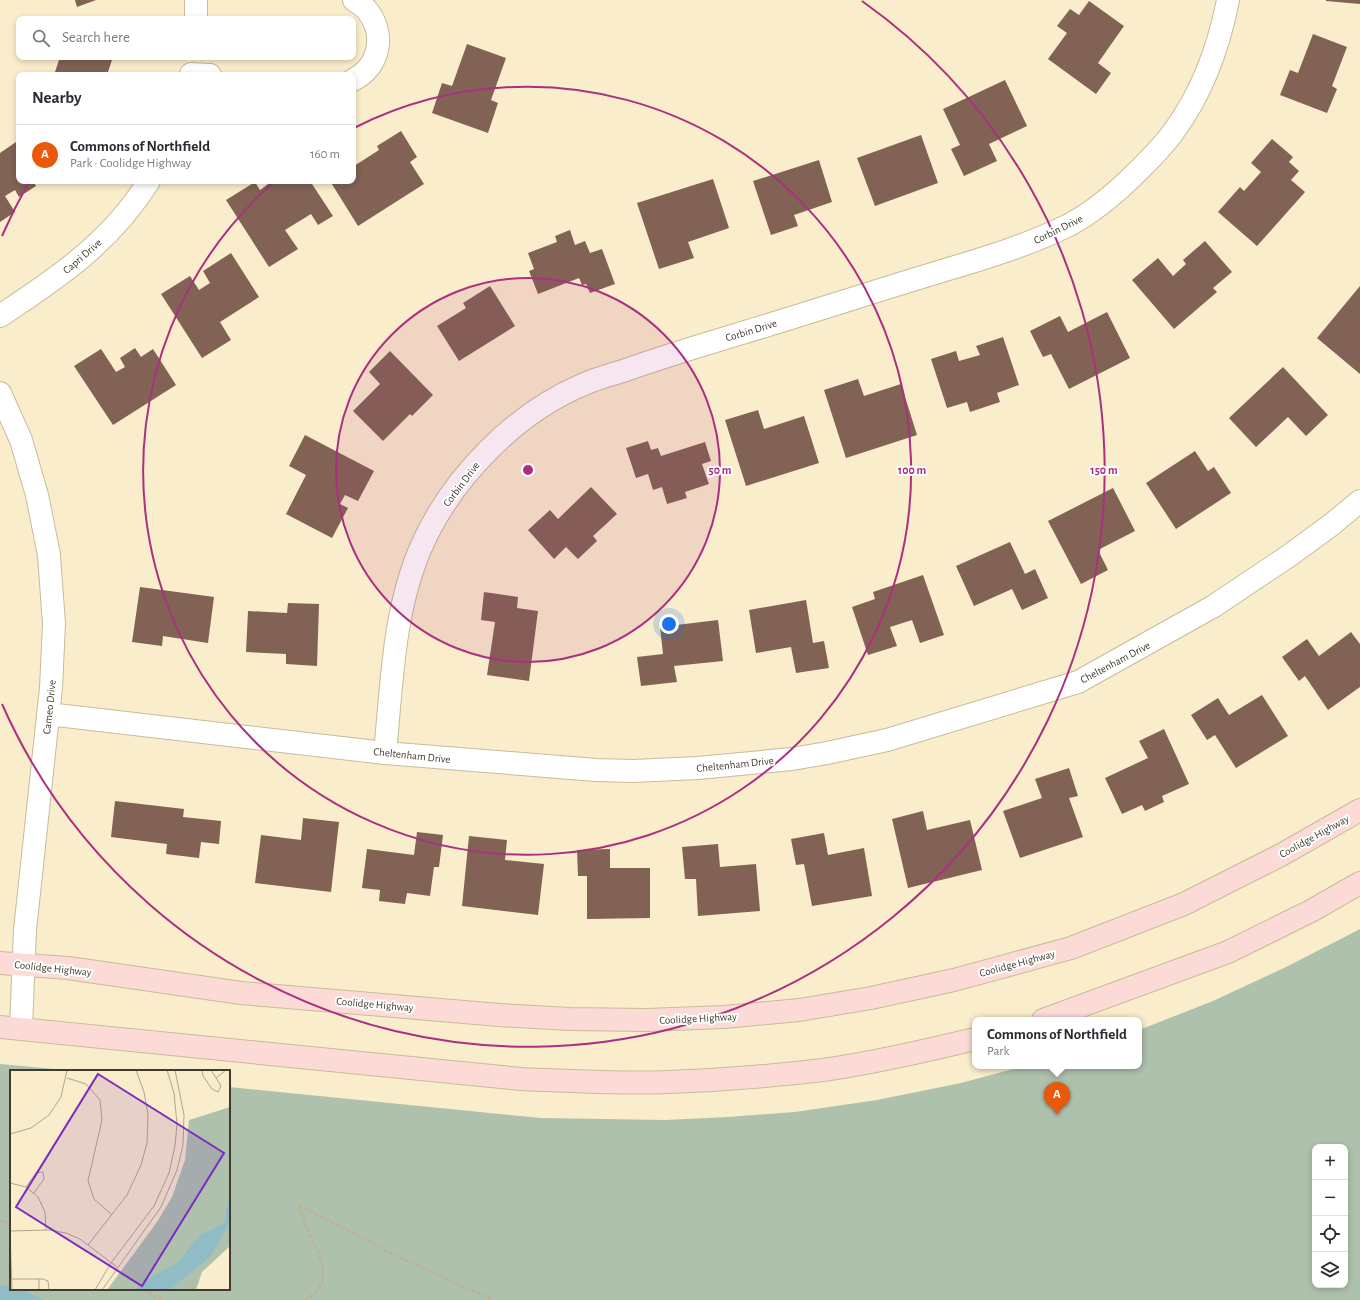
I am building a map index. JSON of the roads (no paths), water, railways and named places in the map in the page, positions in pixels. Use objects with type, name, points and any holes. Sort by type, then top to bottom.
[{"type":"main road","name":"Coolidge Highway","points":[[0,964],[68,968],[241,993],[500,1015],[570,1019],[647,1020],[724,1017],[798,1010],[871,998],[954,980],[1071,948],[1184,904],[1281,855],[1360,810]]},
{"type":"main road","points":[[1051,1017],[1228,952],[1311,911],[1360,883]]},
{"type":"main road","points":[[10,1027],[521,1079],[595,1082],[668,1082],[754,1077],[824,1070],[921,1052],[972,1040]]},
{"type":"street","points":[[196,0],[196,16]]},
{"type":"street","points":[[354,0],[366,9],[374,21],[378,32],[379,43],[372,64],[365,72],[356,78]]},
{"type":"street","name":"Corbin Drive","points":[[385,753],[400,614],[422,545],[438,516],[455,490],[473,467],[498,440],[557,398],[582,385],[656,359],[1012,249],[1070,225],[1096,209],[1114,195],[1156,153],[1174,131],[1206,76],[1224,23],[1228,0]]},
{"type":"street","name":"Capri Drive","points":[[0,316],[65,272],[85,256],[113,229],[138,199],[147,184]]},
{"type":"street","name":"Cameo Drive","points":[[0,393],[21,440],[44,525],[49,555],[54,624],[53,667],[30,877],[23,965],[10,1027]]},
{"type":"street","name":"Cheltenham Drive","points":[[48,714],[385,753],[561,768],[604,770],[669,770],[792,759],[887,740],[1078,682],[1214,606],[1290,555],[1331,525],[1360,501]]},
{"type":"water","points":[[0,1285],[10,1287],[10,1290],[22,1290],[45,1300],[0,1300]]},
{"type":"place","name":"Commons of Northfield","points":[[1057,1115]]}]
